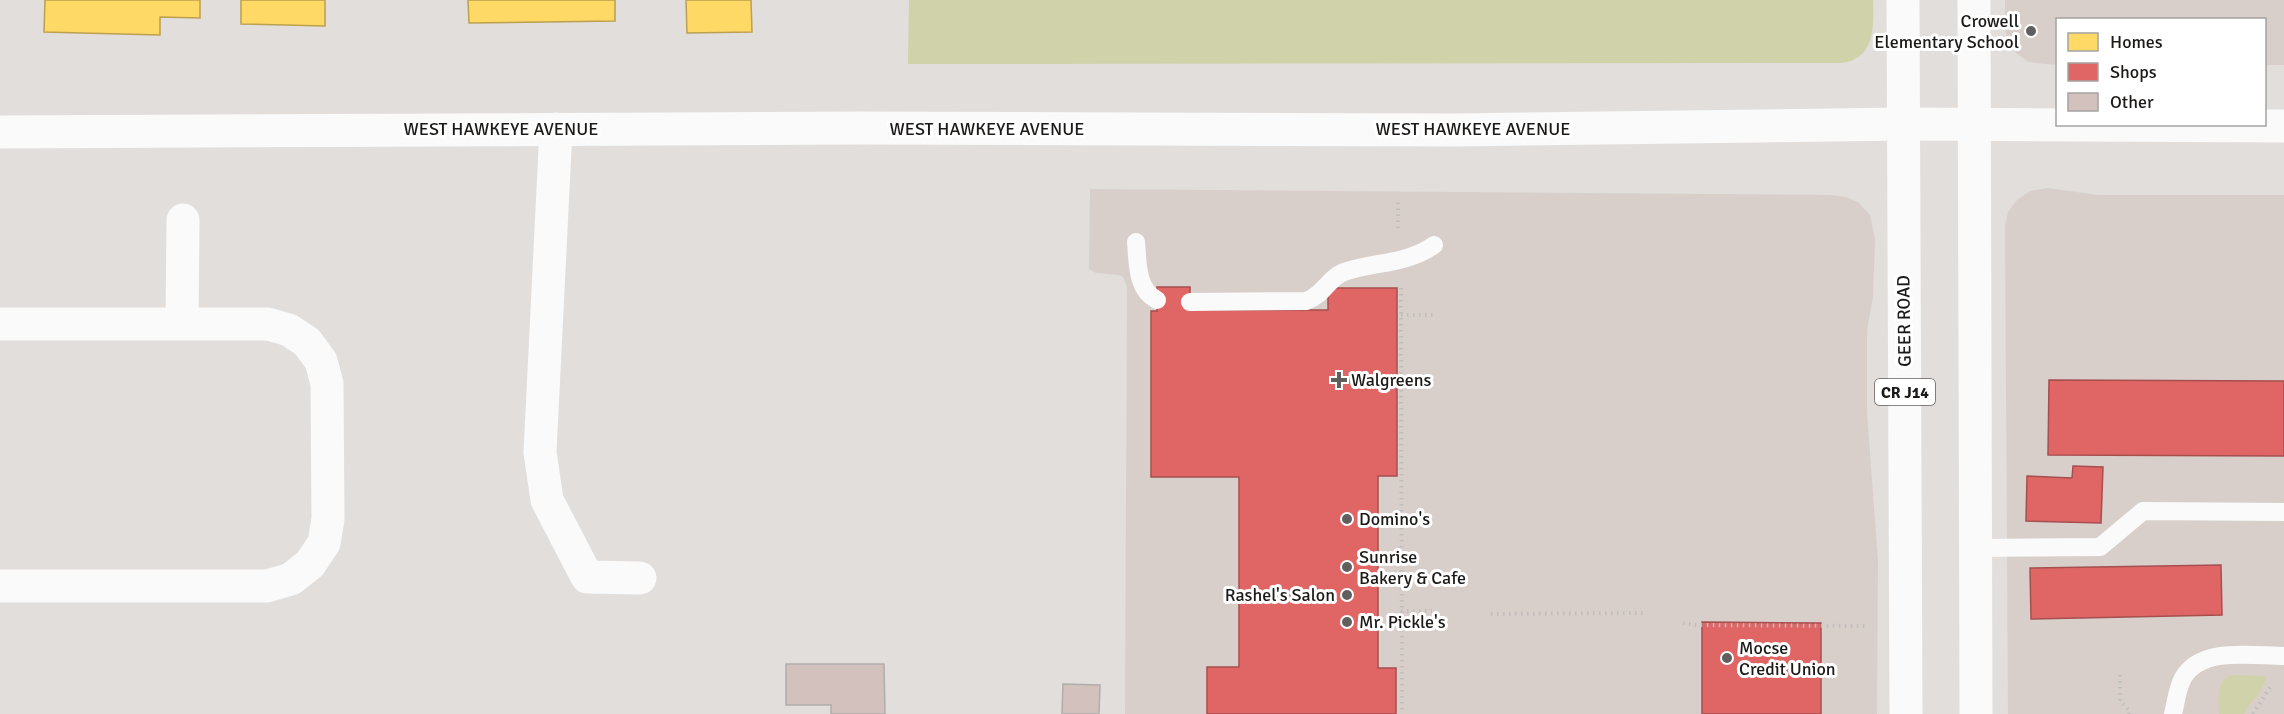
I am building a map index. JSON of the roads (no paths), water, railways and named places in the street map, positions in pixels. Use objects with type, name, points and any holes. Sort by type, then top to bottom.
[{"type":"street","name":"GEER ROAD","points":[[1903,0],[1906,714]]},
{"type":"street","points":[[1974,0],[1976,714]]},
{"type":"street","name":"WEST HAWKEYE AVENUE","points":[[0,132],[556,129],[1456,130],[1903,124],[2056,125]]},
{"type":"street","name":"WEST HAWKEYE AVENUE","points":[[2266,126],[2284,126]]},
{"type":"street","points":[[556,129],[540,452],[547,500],[587,577],[640,578]]},
{"type":"street","points":[[182,324],[183,219]]},
{"type":"street","points":[[0,324],[268,324],[289,330],[307,342],[321,361],[327,384],[328,519],[324,543],[310,564],[291,579],[267,586],[0,586]]},
{"type":"lane","points":[[1136,242],[1142,286],[1150,296],[1157,300]]},
{"type":"lane","points":[[1190,302],[1306,301],[1318,296],[1340,274],[1422,254],[1434,245]]},
{"type":"lane","points":[[1975,548],[2100,547],[2143,511],[2284,512]]},
{"type":"lane","points":[[2173,714],[2182,679],[2199,662],[2214,656],[2284,656]]},
{"type":"place","name":"Crowell Elementary School","points":[[2031,31]]},
{"type":"place","name":"Walgreens","points":[[1339,380]]},
{"type":"place","name":"Domino's","points":[[1347,519]]},
{"type":"place","name":"Sunrise Bakery & Cafe","points":[[1347,567]]},
{"type":"place","name":"Rashel's Salon","points":[[1347,595]]},
{"type":"place","name":"Mr. Pickle's","points":[[1347,622]]},
{"type":"place","name":"Mocse Credit Union","points":[[1727,658]]}]
